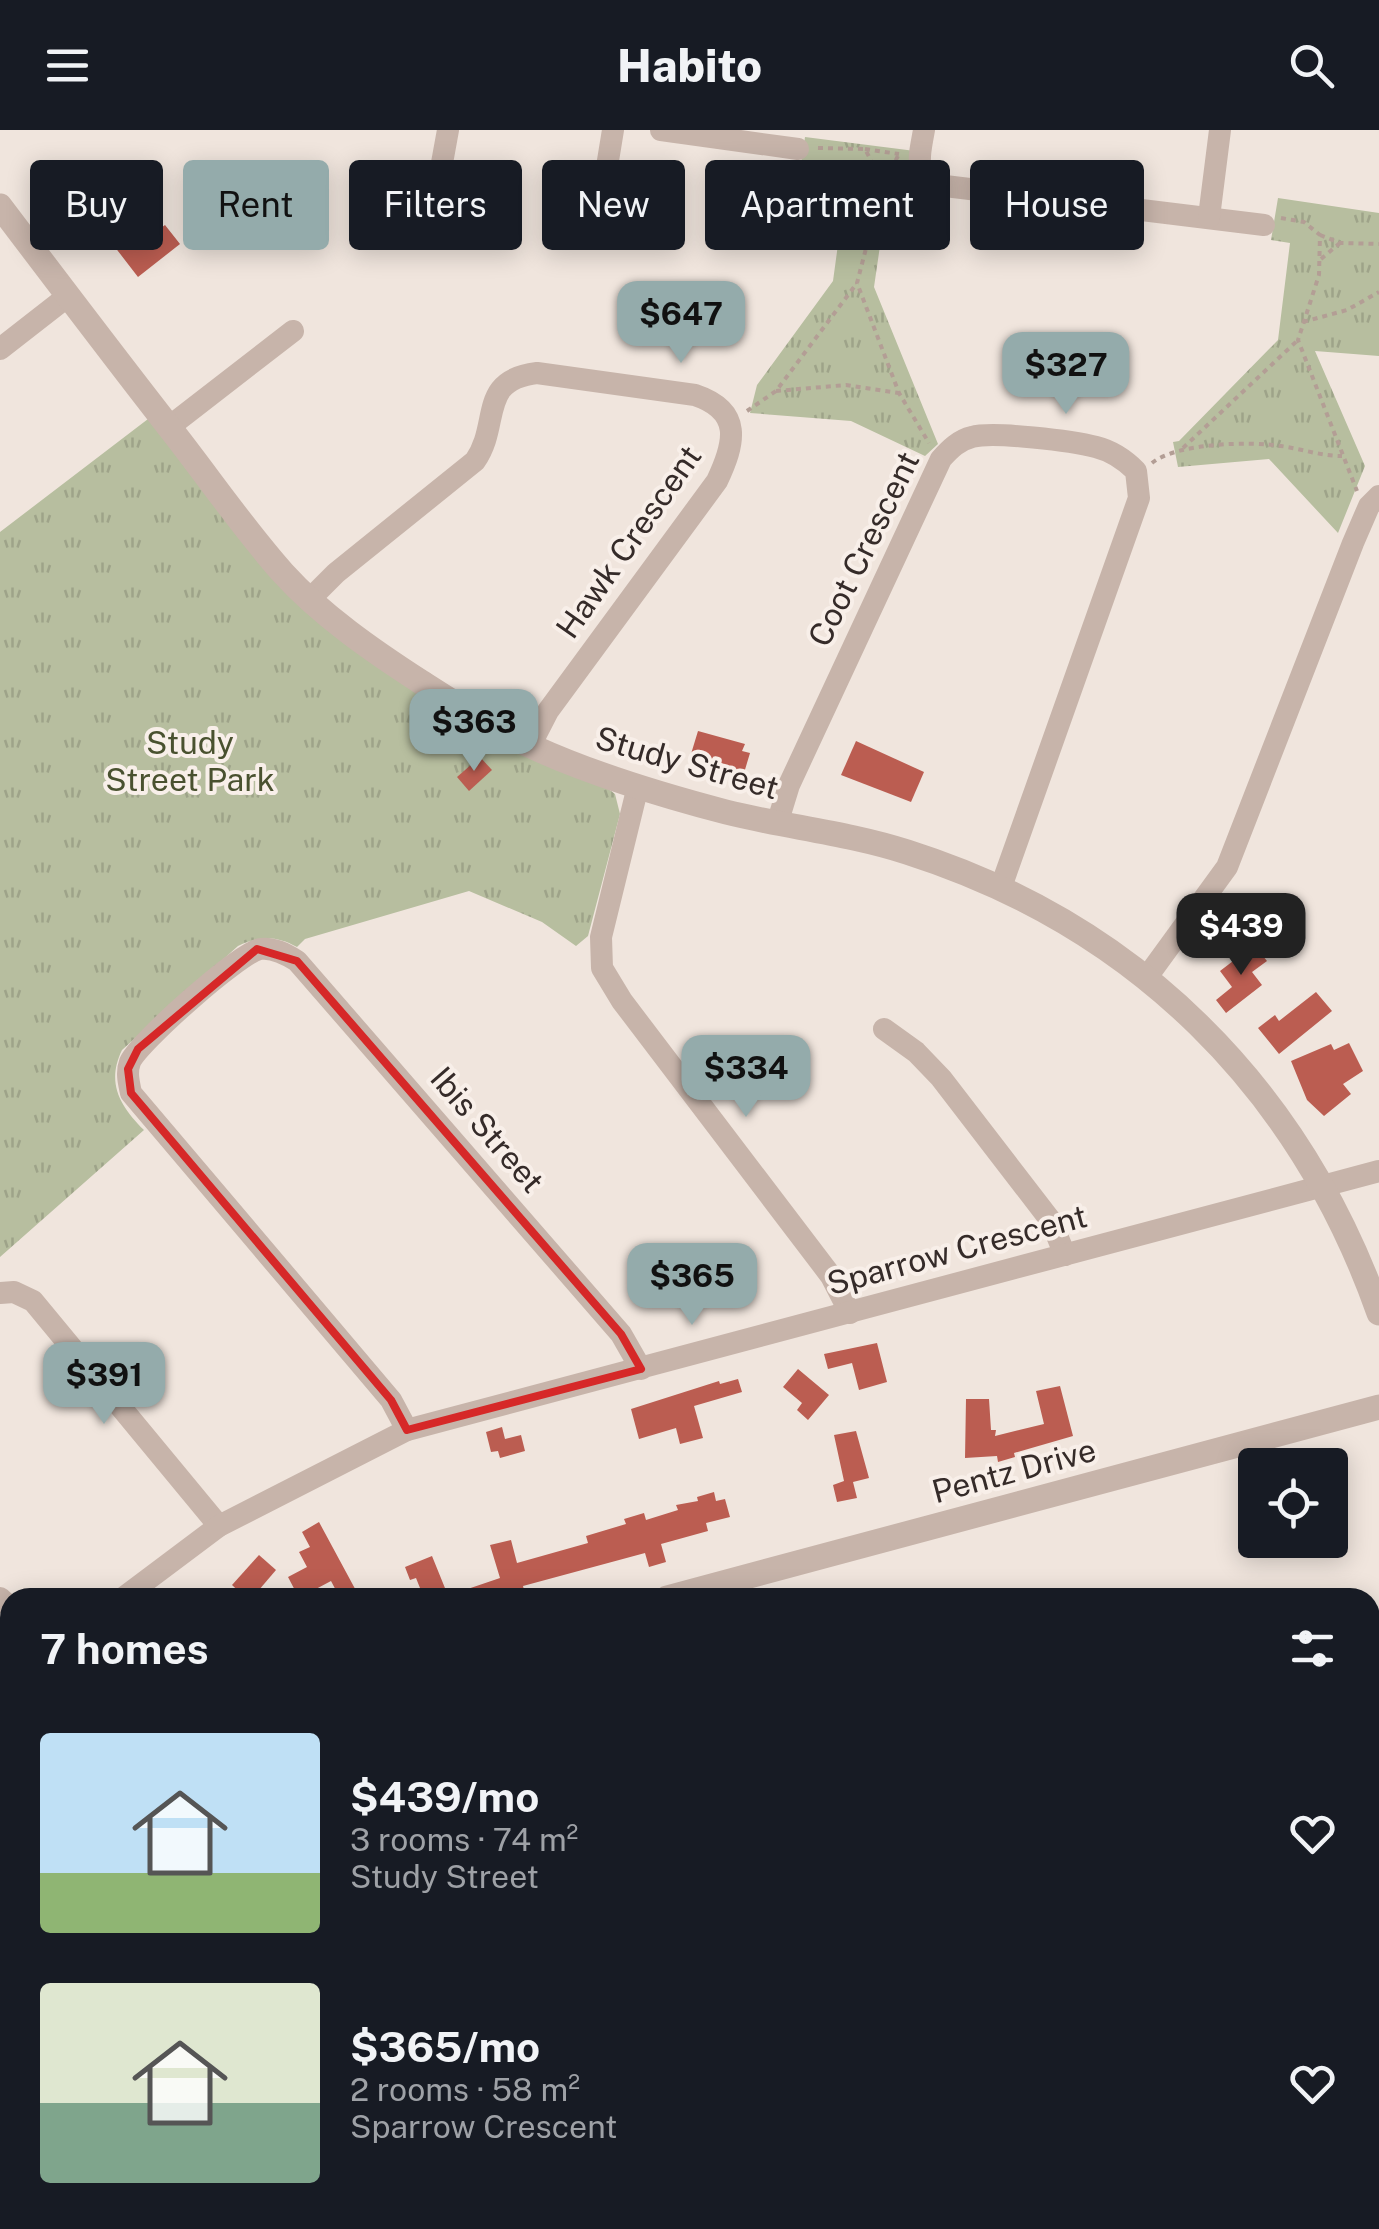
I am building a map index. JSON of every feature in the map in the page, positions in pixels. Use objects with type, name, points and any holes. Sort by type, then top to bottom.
[{"type":"street","points":[[443,160],[448,130]]},
{"type":"street","points":[[608,160],[613,130]]},
{"type":"street","points":[[661,130],[798,149]]},
{"type":"street","points":[[924,130],[909,155],[928,180],[945,186],[1271,221]]},
{"type":"street","points":[[1209,217],[1220,130]]},
{"type":"street","name":"Study Street","points":[[0,206],[252,536],[310,599],[420,681],[530,746],[638,786],[777,824],[891,847],[1001,887],[1100,943],[1147,978],[1249,1078],[1287,1128],[1360,1258],[1379,1312]]},
{"type":"street","points":[[0,348],[68,296]]},
{"type":"street","points":[[169,427],[293,331]]},
{"type":"street","name":"Hawk Crescent","points":[[310,599],[336,573],[476,461],[486,440],[495,396],[518,375],[536,372],[694,394],[714,403],[730,422],[731,452],[717,481],[548,711],[530,746]]},
{"type":"street","name":"Coot Crescent","points":[[777,824],[797,768],[943,457],[964,440],[993,434],[1096,447],[1114,454],[1136,471]]},
{"type":"street","points":[[1001,887],[1139,498],[1136,471]]},
{"type":"street","points":[[1147,978],[1226,868],[1374,501]]},
{"type":"street","points":[[638,786],[600,937],[602,968],[622,1001],[831,1276],[850,1313]]},
{"type":"street","name":"Ibis Street","points":[[407,1430],[391,1400],[131,1093],[131,1060],[138,1049],[246,954],[270,948],[297,960],[621,1334],[640,1368]]},
{"type":"street","points":[[884,1028],[916,1052],[941,1078],[1051,1221],[1065,1255]]},
{"type":"street","name":"Sparrow Crescent","points":[[136,1588],[219,1526],[407,1430],[1379,1171]]},
{"type":"street","points":[[7,1293],[33,1301],[42,1310],[219,1526]]},
{"type":"street","name":"Pentz Drive","points":[[703,1588],[1379,1407]]},
{"type":"path","points":[[798,149],[865,149],[909,155]]},
{"type":"path","points":[[865,149],[871,160]]},
{"type":"path","points":[[904,160],[909,155]]},
{"type":"path","points":[[1271,221],[1304,222],[1320,235],[1340,243],[1379,244]]},
{"type":"path","points":[[1183,448],[1298,340],[1322,259],[1320,235]]},
{"type":"path","points":[[1322,259],[1340,243]]},
{"type":"path","points":[[730,422],[776,391],[857,283],[866,250]]},
{"type":"path","points":[[857,283],[900,394],[927,440],[943,457]]},
{"type":"path","points":[[1303,322],[1348,310],[1379,292]]},
{"type":"path","points":[[1298,340],[1354,486],[1374,501]]},
{"type":"path","points":[[776,391],[846,385],[900,394]]},
{"type":"path","points":[[1136,471],[1183,448],[1279,446],[1342,456]]},
{"type":"highlighted area","points":[[257,949],[297,961],[621,1334],[641,1369],[407,1430],[391,1400],[131,1093],[128,1069],[138,1049]]},
{"type":"green space","points":[[805,137],[915,151],[913,160],[802,160]]},
{"type":"green space","points":[[1278,198],[1379,213],[1379,356],[1315,351],[1365,466],[1338,533],[1269,459],[1178,467],[1173,442],[1179,441],[1278,340],[1290,243],[1271,240]]},
{"type":"green space","points":[[837,250],[879,250],[874,287],[938,444],[925,456],[851,421],[750,413],[757,385],[833,281]]},
{"type":"green space","name":"Study Street Park","points":[[148,419],[265,568],[602,784],[615,794],[620,814],[588,936],[576,946],[542,922],[469,891],[305,939],[297,947],[268,938],[238,946],[122,1050],[115,1073],[118,1093],[144,1130],[0,1257],[0,532]]},
{"type":"building","points":[[165,225],[180,244],[138,277],[117,250],[163,250]]},
{"type":"building","points":[[698,731],[745,744],[742,751],[750,753],[744,773],[691,754]]},
{"type":"building","points":[[856,741],[924,772],[911,802],[841,775]]},
{"type":"building","points":[[480,757],[492,770],[469,791],[457,777]]},
{"type":"building","points":[[1254,945],[1267,961],[1252,972],[1262,985],[1226,1013],[1216,1000],[1232,987],[1220,971]]},
{"type":"building","points":[[1316,992],[1332,1011],[1279,1054],[1258,1028],[1275,1015],[1279,1021]]},
{"type":"building","points":[[1349,1043],[1363,1071],[1343,1084],[1351,1094],[1324,1116],[1307,1100],[1291,1061],[1331,1044],[1334,1050]]},
{"type":"building","points":[[877,1343],[887,1382],[859,1390],[852,1363],[828,1369],[824,1354]]},
{"type":"building","points":[[798,1369],[829,1395],[808,1420],[797,1410],[802,1403],[783,1387]]},
{"type":"building","points":[[738,1379],[742,1392],[694,1406],[703,1438],[680,1444],[676,1428],[639,1439],[631,1409],[719,1381],[720,1384]]},
{"type":"building","points":[[1060,1386],[1073,1436],[1014,1453],[1015,1457],[998,1462],[997,1456],[965,1458],[966,1399],[989,1399],[995,1436],[1044,1424],[1036,1391]]},
{"type":"building","points":[[502,1427],[505,1439],[521,1435],[525,1451],[500,1458],[498,1451],[491,1452],[486,1432]]},
{"type":"building","points":[[856,1431],[869,1478],[853,1482],[857,1498],[837,1502],[833,1485],[844,1481],[834,1435]]},
{"type":"building","points":[[714,1492],[716,1501],[725,1499],[730,1517],[706,1523],[708,1531],[661,1544],[666,1562],[649,1567],[645,1553],[524,1588],[471,1588],[500,1578],[490,1545],[511,1540],[517,1563],[588,1543],[586,1536],[626,1524],[624,1519],[644,1513],[646,1520],[678,1510],[676,1505],[698,1501],[697,1497]]},
{"type":"building","points":[[319,1522],[355,1588],[335,1588],[331,1581],[318,1588],[294,1588],[288,1577],[307,1567],[299,1552],[310,1547],[302,1532]]},
{"type":"building","points":[[259,1555],[276,1570],[261,1588],[232,1585]]},
{"type":"building","points":[[432,1556],[445,1588],[420,1588],[416,1578],[410,1580],[405,1567]]}]
